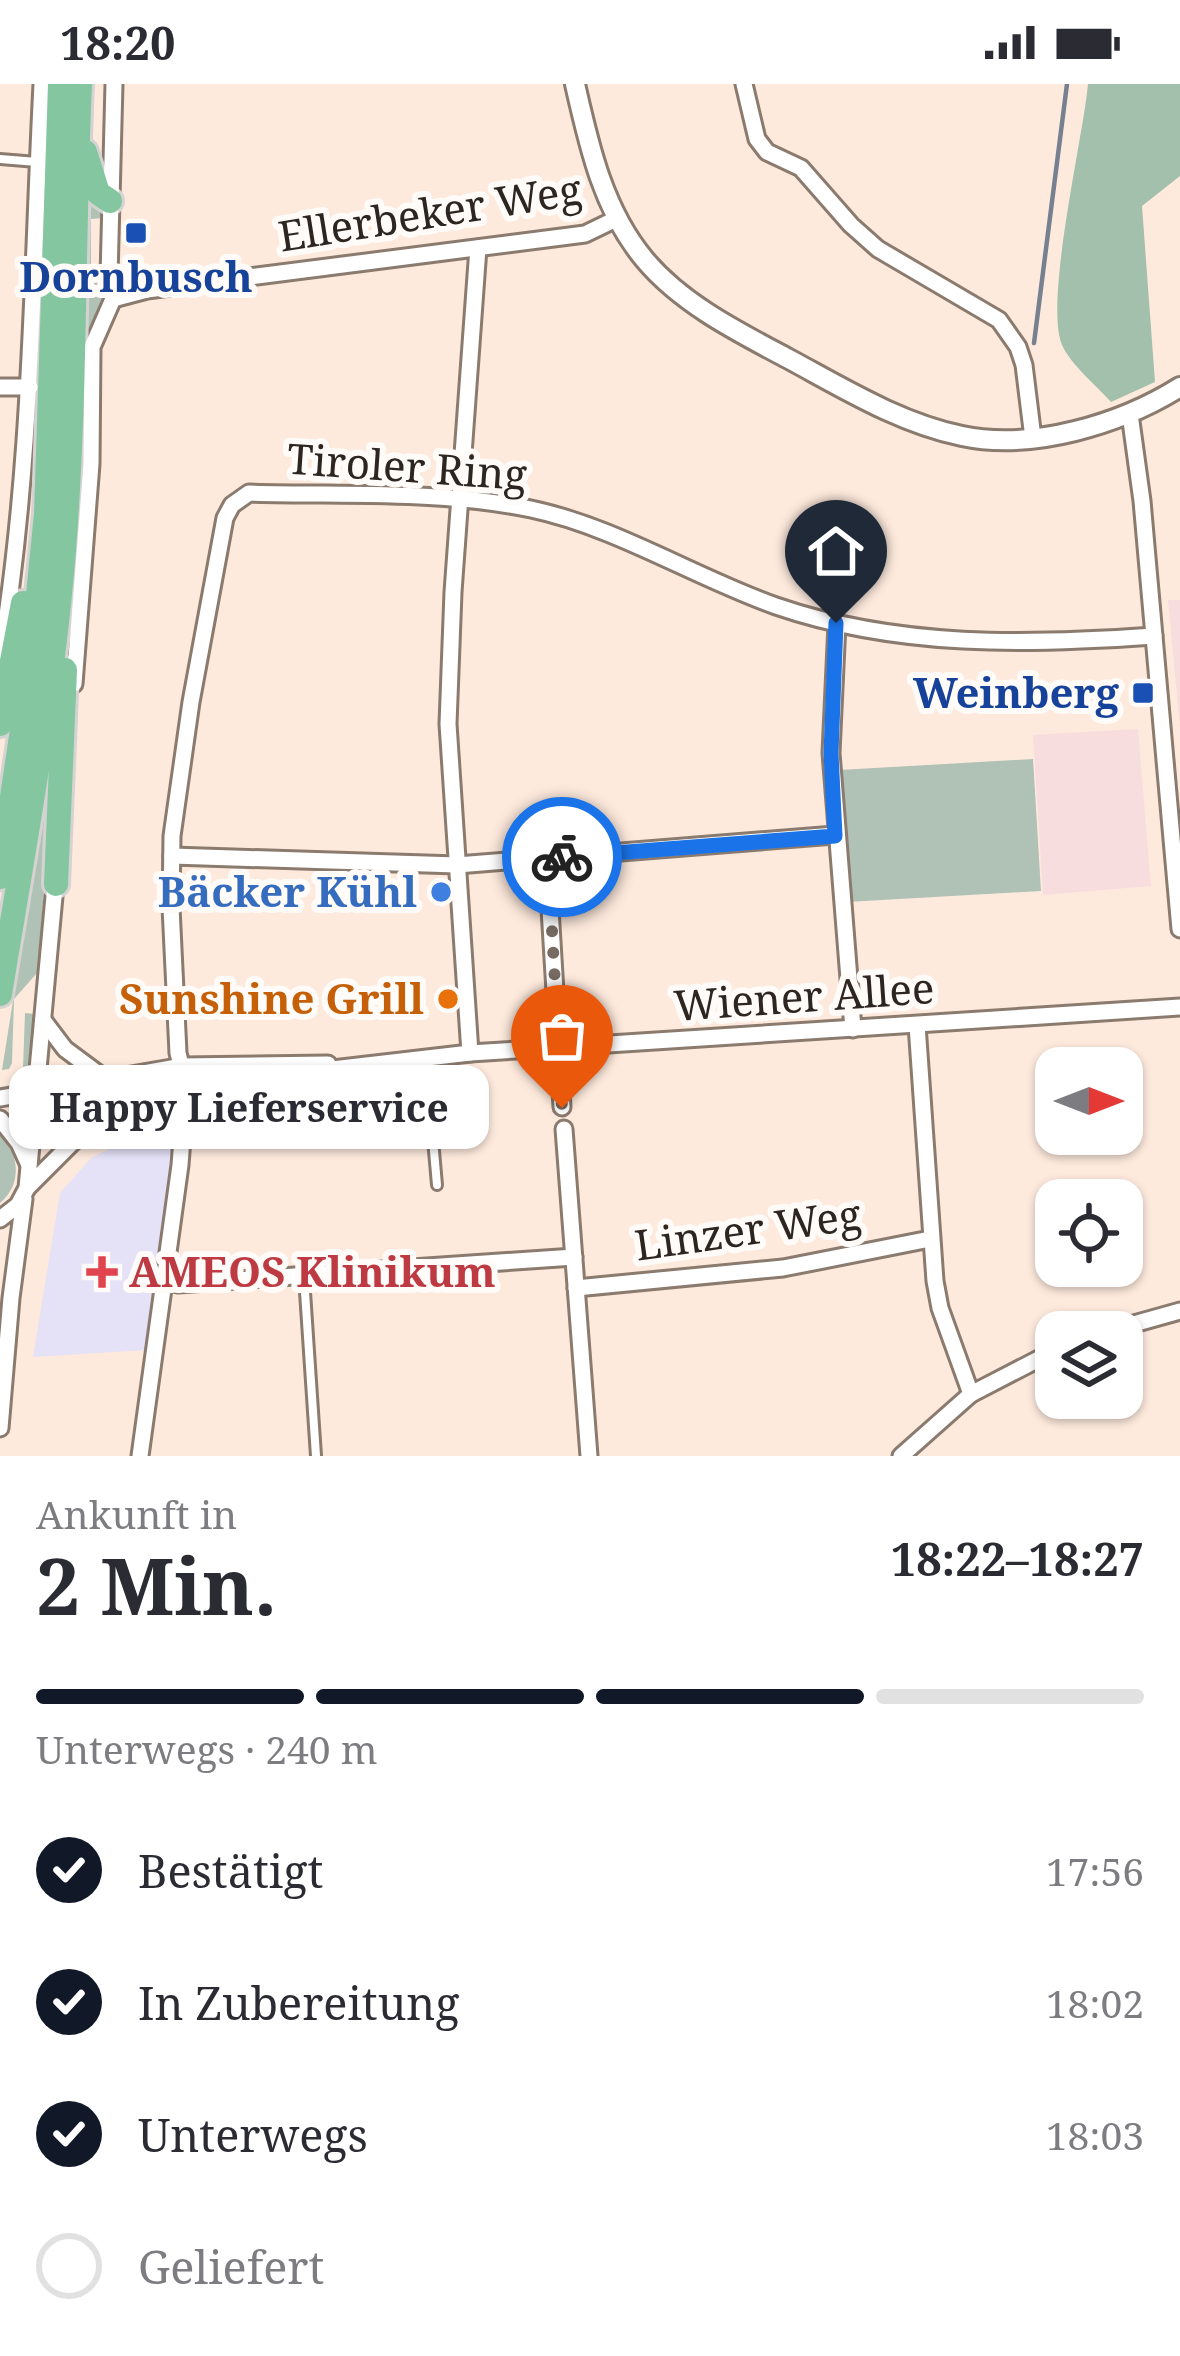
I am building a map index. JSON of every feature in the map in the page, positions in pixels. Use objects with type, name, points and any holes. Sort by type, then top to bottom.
[{"type":"highway","points":[[0,878],[30,676],[46,514],[60,84]]},
{"type":"highway","points":[[0,994],[42,737],[63,554],[80,84]]},
{"type":"highway","points":[[79,114],[92,178],[101,197],[110,201]]},
{"type":"highway","points":[[0,724],[30,553],[46,514]]},
{"type":"highway","points":[[56,884],[69,617],[63,554]]},
{"type":"street","points":[[0,662],[22,511],[42,84]]},
{"type":"street","points":[[0,1427],[56,884],[91,464],[92,346],[113,299],[109,277],[114,84]]},
{"type":"street","points":[[575,84],[598,173],[617,218]]},
{"type":"street","points":[[744,84],[757,139],[767,152],[801,168],[878,249],[999,320],[1024,365],[1033,438]]},
{"type":"street","name":"Ellerbeker Weg","points":[[113,299],[146,290],[584,234],[617,218],[644,259],[690,300],[742,334],[887,411],[964,437],[1033,438],[1088,428],[1130,414],[1180,387]]},
{"type":"street","points":[[470,1054],[448,724],[478,248]]},
{"type":"street","points":[[0,387],[30,387]]},
{"type":"street","points":[[1130,414],[1180,929]]},
{"type":"street","name":"Tiroler Ring","points":[[140,1456],[186,1086],[178,1053],[172,856],[191,702],[225,518],[232,505],[249,493],[460,499],[579,522],[734,590],[836,623],[982,643],[1154,636]]},
{"type":"street","points":[[836,623],[831,753],[853,1029]]},
{"type":"street","points":[[172,856],[458,865],[835,836]]},
{"type":"street","points":[[548,859],[562,1108]]},
{"type":"street","name":"Wiener Allee","points":[[0,1219],[83,1132],[186,1086],[470,1054],[1180,1007]]},
{"type":"street","points":[[43,1015],[65,1049],[104,1078]]},
{"type":"street","points":[[917,1025],[930,1239],[940,1308],[971,1394]]},
{"type":"street","name":"Wiener Allee","points":[[0,1098],[183,1066],[361,1066]]},
{"type":"street","points":[[0,1119],[20,1144],[29,1166]]},
{"type":"street","points":[[564,1129],[589,1456]]},
{"type":"street","name":"Linzer Weg","points":[[577,1288],[784,1268],[930,1239]]},
{"type":"street","name":"Linzer Weg","points":[[164,1281],[178,1284],[574,1257]]},
{"type":"street","points":[[1143,1321],[1180,1311]]},
{"type":"street","points":[[901,1456],[971,1394],[1035,1361]]},
{"type":"lane","points":[[0,159],[38,162]]},
{"type":"lane","points":[[426,1058],[437,1185]]},
{"type":"lane","points":[[304,1275],[316,1456]]},
{"type":"shaded area","points":[[1168,600],[1180,600],[1180,729]]},
{"type":"shaded area","points":[[1138,729],[1151,886],[1043,895],[1033,735]]},
{"type":"shaded area","name":"AMEOS Klinikum","points":[[180,1109],[146,1350],[33,1357],[60,1193],[91,1158]]},
{"type":"green space","points":[[1088,84],[1180,84],[1180,176],[1142,206],[1155,382],[1111,402],[1066,352],[1058,323],[1061,258]]},
{"type":"green space","points":[[86,182],[104,218],[91,219],[91,279],[103,280],[103,302],[84,350]]},
{"type":"green space","points":[[55,735],[38,972],[14,999],[12,1063],[2,1070]]},
{"type":"green space","points":[[1033,759],[1041,891],[847,902],[839,770]]},
{"type":"green space","points":[[25,1013],[35,1014],[29,1080],[14,1082],[23,1068]]},
{"type":"green space","points":[[0,1132],[16,1168],[12,1187],[0,1203]]},
{"type":"waterway","points":[[1034,343],[1067,84]]},
{"type":"way so far","points":[[562,857],[548,859],[562,1108]]},
{"type":"place","name":"Dornbusch","points":[[136,233]]},
{"type":"place","name":"Weinberg","points":[[1143,693]]},
{"type":"place","name":"Bäcker Kühl","points":[[441,892]]},
{"type":"place","name":"Sunshine Grill","points":[[448,999]]},
{"type":"place","name":"Happy Lieferservice","points":[[562,1108]]},
{"type":"place","name":"AMEOS Klinikum","points":[[102,1272]]},
{"type":"route","points":[[562,857],[835,836],[831,753],[836,623]]}]
